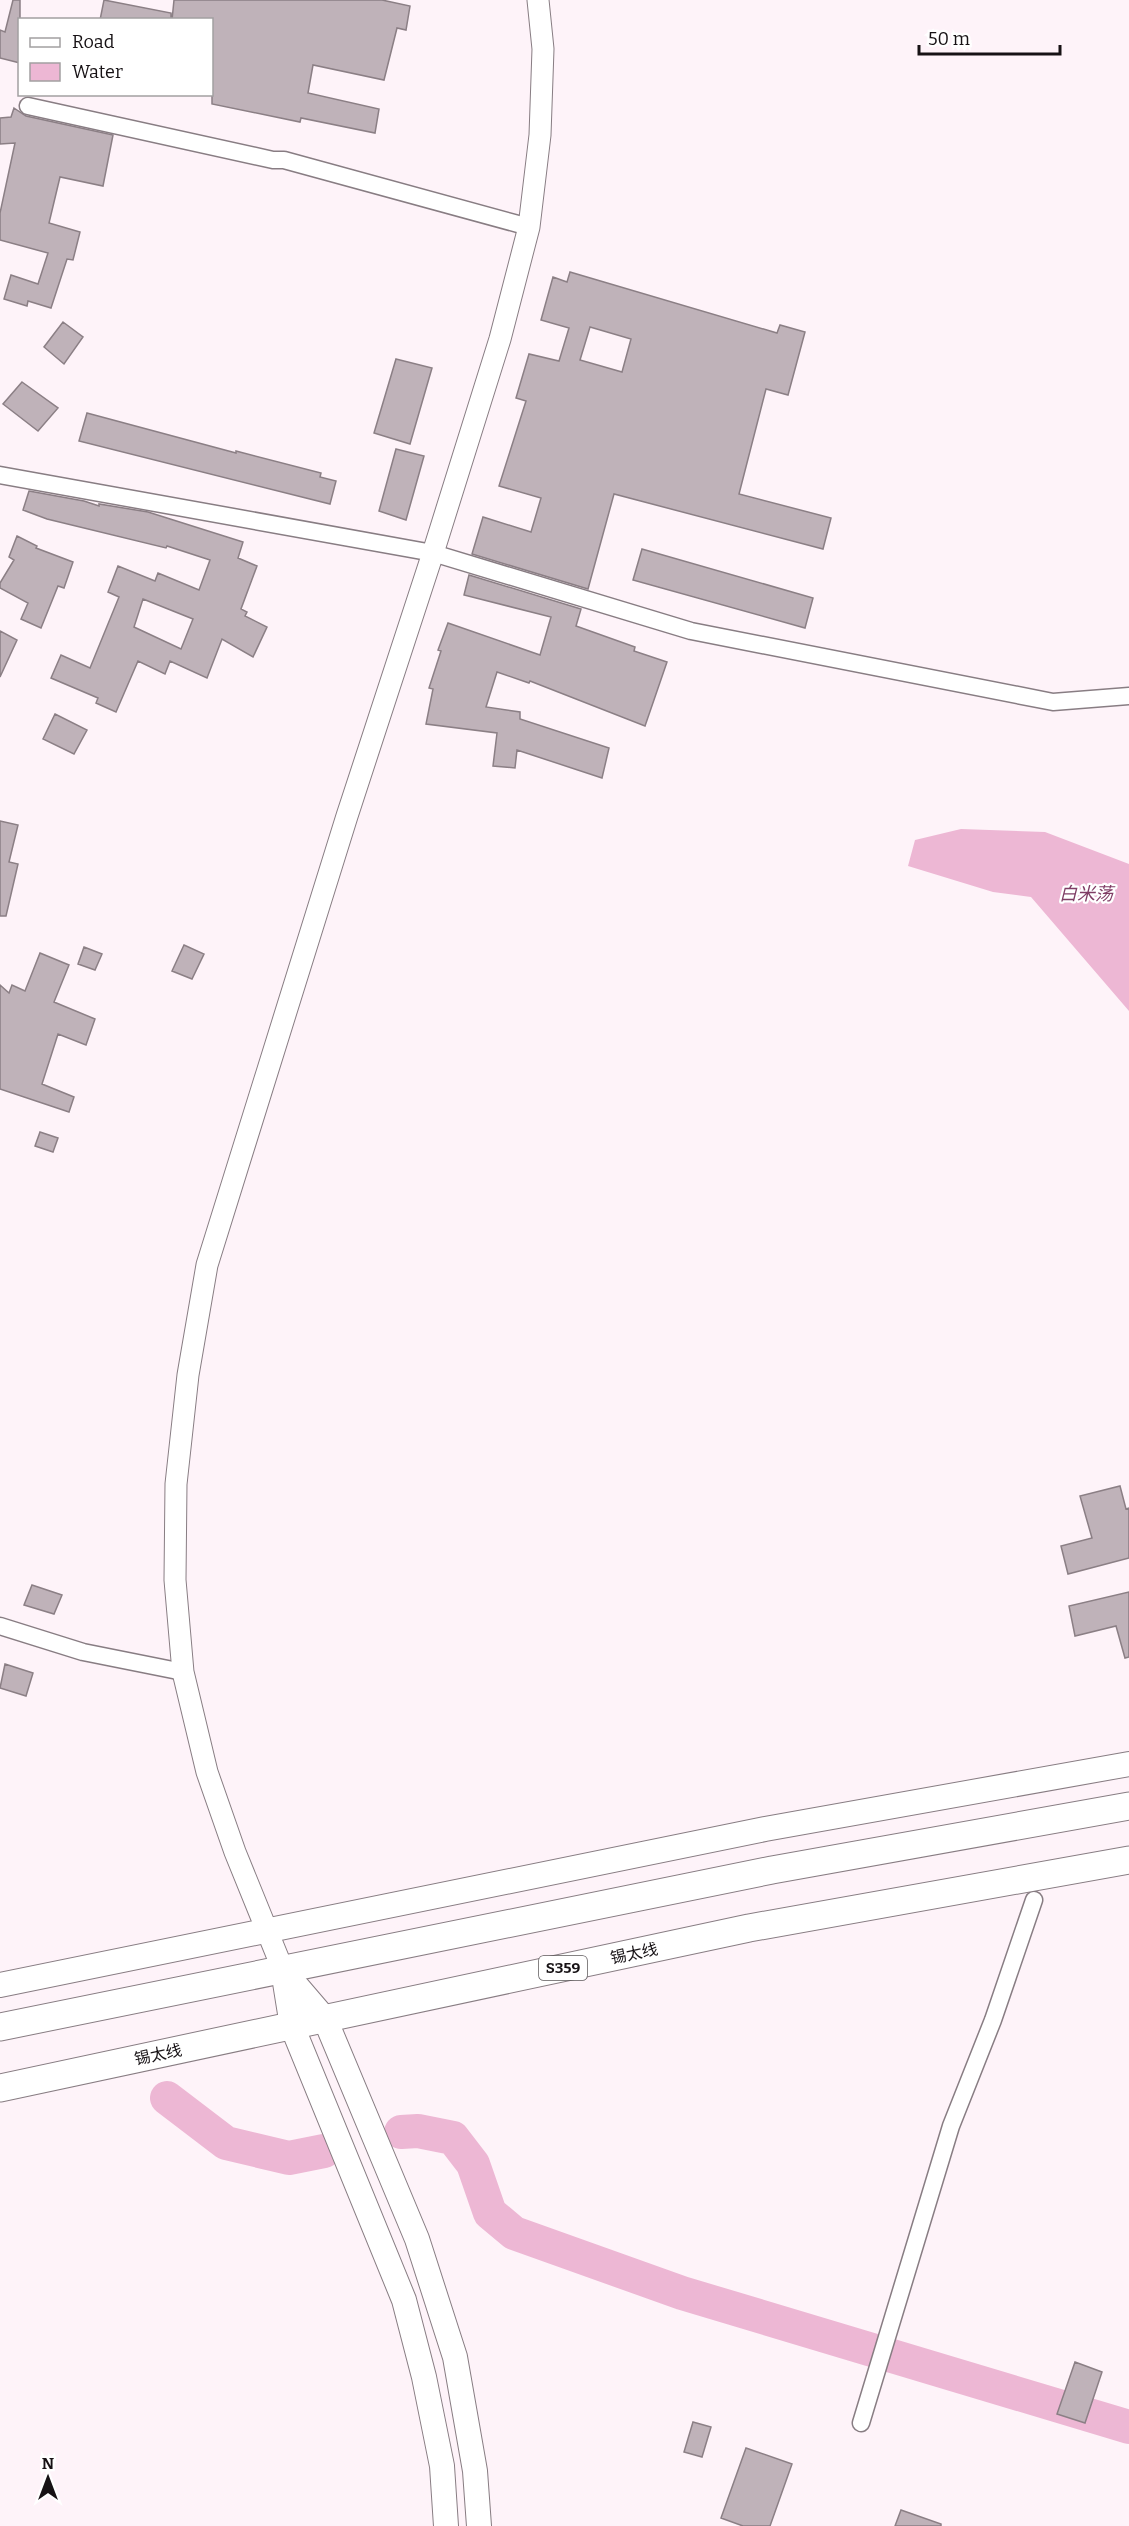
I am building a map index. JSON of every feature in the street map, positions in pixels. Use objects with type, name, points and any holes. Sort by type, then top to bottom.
[{"type":"main road","points":[[0,1985],[765,1829],[1129,1764]]},
{"type":"main road","points":[[0,2027],[772,1870],[1129,1806]]},
{"type":"main road","name":"锡太线","points":[[0,2088],[749,1928],[1129,1860]]},
{"type":"main road","points":[[282,1970],[325,2019],[417,2239],[455,2356],[476,2471],[479,2526]]},
{"type":"main road","points":[[282,1970],[292,2026],[404,2300],[424,2377],[442,2466],[446,2526]]},
{"type":"street","points":[[282,1970],[235,1852],[207,1772],[183,1672],[175,1580],[176,1484],[188,1375],[207,1265],[346,816],[433,553],[500,339],[529,228],[540,135],[543,49],[538,0]]},
{"type":"street","points":[[28,106],[273,160],[284,160],[529,228]]},
{"type":"street","points":[[0,475],[433,553],[691,631],[1053,702],[1129,696]]},
{"type":"street","points":[[0,1626],[83,1652],[183,1672]]},
{"type":"street","points":[[861,2424],[951,2126],[993,2020],[1034,1900]]},
{"type":"water","name":"白米荡","points":[[961,829],[1045,832],[1129,864],[1129,1011],[1031,897],[993,892],[908,866],[915,840]]},
{"type":"building","points":[[13,0],[20,0],[18,62],[0,58],[0,30],[5,32]]},
{"type":"building","points":[[104,0],[171,13],[171,18],[100,18]]},
{"type":"building","points":[[174,0],[382,0],[410,6],[406,30],[397,28],[384,80],[313,65],[308,93],[379,109],[375,133],[301,118],[300,122],[212,104],[213,18],[172,18]]},
{"type":"building","points":[[14,108],[26,116],[113,135],[103,186],[60,177],[49,223],[80,232],[73,260],[67,259],[51,308],[28,301],[27,306],[4,299],[11,275],[38,284],[48,253],[0,240],[0,213],[15,143],[0,144],[0,118],[11,117]]},
{"type":"building","points":[[570,272],[777,333],[780,325],[805,332],[788,395],[766,389],[739,494],[831,518],[823,549],[614,494],[588,589],[472,554],[483,517],[531,532],[541,498],[499,486],[526,401],[516,398],[529,354],[559,361],[569,328],[541,320],[553,277],[567,282]],"holes":[[[590,327],[631,339],[622,372],[580,360]]]},
{"type":"building","points":[[63,322],[83,337],[64,364],[44,347]]},
{"type":"building","points":[[396,359],[432,368],[410,444],[374,433]]},
{"type":"building","points":[[22,382],[58,408],[38,431],[3,404]]},
{"type":"building","points":[[87,413],[321,473],[320,477],[336,481],[330,504],[79,441]]},
{"type":"building","points":[[396,449],[424,456],[406,520],[379,511]]},
{"type":"building","points":[[29,491],[99,506],[99,504],[148,512],[243,542],[238,558],[257,566],[241,609],[247,612],[245,616],[267,627],[253,657],[222,639],[207,678],[170,661],[165,674],[138,661],[116,712],[96,703],[98,698],[51,678],[61,655],[90,668],[119,597],[108,592],[118,566],[155,581],[158,573],[199,590],[210,560],[167,546],[166,548],[47,519],[23,510]],"holes":[[[143,599],[193,619],[181,649],[134,627]]]},
{"type":"building","points":[[17,536],[37,546],[36,548],[73,562],[64,588],[58,586],[41,628],[21,619],[28,603],[0,588],[0,583],[14,560],[9,557]]},
{"type":"building","points":[[642,549],[813,598],[805,628],[633,580]]},
{"type":"building","points":[[469,575],[581,609],[576,626],[635,647],[634,651],[667,662],[645,726],[530,681],[529,683],[497,672],[486,707],[520,712],[520,719],[609,748],[602,778],[517,750],[515,768],[493,766],[497,733],[426,724],[433,689],[429,688],[441,651],[438,650],[448,623],[540,655],[551,617],[464,595]]},
{"type":"building","points":[[0,631],[17,640],[0,677]]},
{"type":"building","points":[[55,714],[87,730],[74,754],[43,739]]},
{"type":"building","points":[[0,821],[18,825],[9,862],[18,864],[6,916],[0,916]]},
{"type":"building","points":[[184,945],[204,954],[192,979],[172,971]]},
{"type":"building","points":[[84,947],[102,954],[95,970],[78,964]]},
{"type":"building","points":[[40,953],[69,965],[54,1002],[95,1019],[86,1045],[58,1034],[42,1084],[74,1097],[69,1112],[0,1089],[0,985],[9,993],[12,985],[25,991]]},
{"type":"building","points":[[40,1132],[58,1138],[53,1152],[35,1146]]},
{"type":"building","points":[[1120,1486],[1126,1509],[1129,1508],[1129,1558],[1068,1574],[1061,1546],[1092,1538],[1080,1496]]},
{"type":"building","points":[[32,1585],[62,1595],[54,1614],[24,1605]]},
{"type":"building","points":[[1129,1592],[1129,1657],[1125,1658],[1116,1626],[1075,1636],[1069,1606]]},
{"type":"building","points":[[5,1664],[33,1673],[26,1696],[0,1688]]},
{"type":"building","points":[[1075,2362],[1102,2372],[1085,2423],[1057,2414]]},
{"type":"building","points":[[693,2422],[711,2427],[702,2457],[684,2452]]},
{"type":"building","points":[[746,2448],[792,2464],[770,2526],[743,2526],[721,2518]]},
{"type":"building","points":[[901,2510],[941,2524],[941,2526],[895,2526]]},
{"type":"waterway","points":[[167,2098],[226,2143],[289,2158],[324,2151]]},
{"type":"waterway","points":[[401,2132],[418,2131],[453,2138],[473,2164],[490,2213],[514,2233],[682,2293],[1129,2427]]}]
